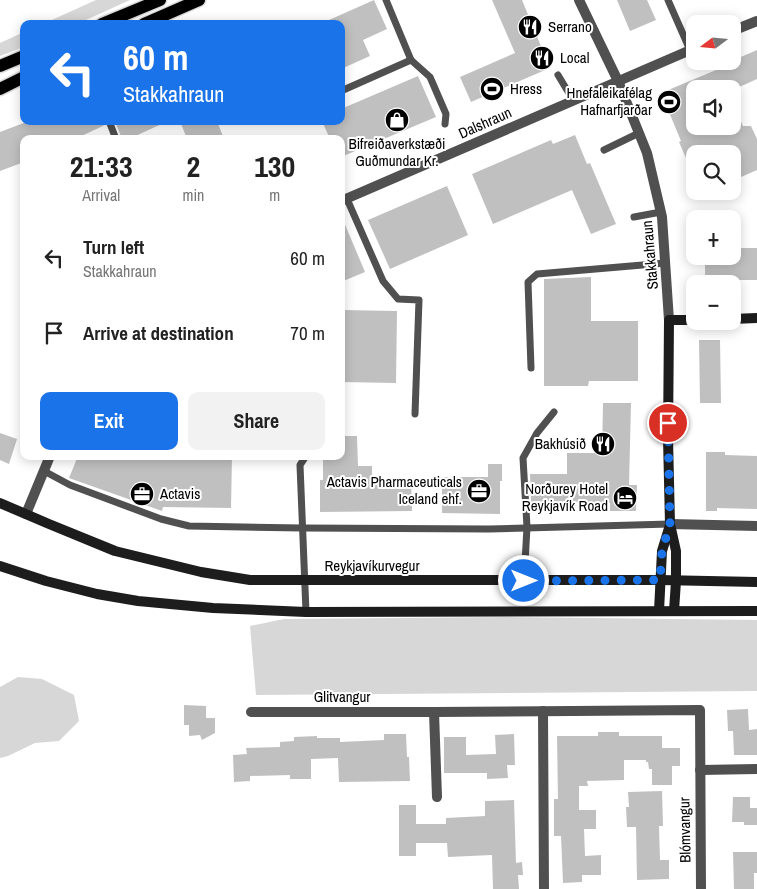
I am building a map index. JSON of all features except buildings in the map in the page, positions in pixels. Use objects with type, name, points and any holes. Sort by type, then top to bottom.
[{"type":"main road","points":[[112,20],[160,0]]},
{"type":"main road","points":[[153,20],[199,0]]},
{"type":"main road","points":[[0,66],[20,58]]},
{"type":"main road","points":[[0,89],[20,79]]},
{"type":"main road","points":[[741,319],[757,318]]},
{"type":"main road","points":[[669,320],[686,320]]},
{"type":"main road","name":"Stakkahraun","points":[[669,320],[668,438],[670,524],[676,551],[674,611]]},
{"type":"main road","name":"Reykjavíkurvegur","points":[[0,502],[115,551],[201,572],[250,580],[660,580],[757,582]]},
{"type":"main road","name":"Stakkahraun","points":[[659,611],[662,551],[670,524]]},
{"type":"main road","points":[[0,566],[46,581],[96,594],[138,601],[213,608],[306,612],[757,611]]},
{"type":"street","name":"Stakkahraun","points":[[579,0],[618,81],[647,153],[661,212],[669,320]]},
{"type":"street","points":[[741,27],[757,21]]},
{"type":"street","name":"Dalshraun","points":[[345,200],[686,52]]},
{"type":"street","points":[[26,514],[48,460]]},
{"type":"street","points":[[670,524],[757,526]]},
{"type":"street","name":"Glitvangur","points":[[251,712],[700,710]]},
{"type":"street","name":"Blómvangur","points":[[700,710],[701,889]]},
{"type":"street","points":[[543,711],[544,889]]},
{"type":"street","points":[[434,712],[437,796]]},
{"type":"street","points":[[700,770],[757,769]]},
{"type":"lane","points":[[386,0],[412,60],[430,77],[446,114],[445,124]]},
{"type":"lane","points":[[668,0],[686,35]]},
{"type":"lane","points":[[345,89],[412,60]]},
{"type":"lane","points":[[558,75],[574,100]]},
{"type":"lane","points":[[604,150],[639,133]]},
{"type":"lane","points":[[345,202],[383,280],[398,300],[419,300],[415,414]]},
{"type":"lane","points":[[634,217],[661,212]]},
{"type":"lane","points":[[531,368],[528,282],[537,274],[666,263]]},
{"type":"lane","points":[[524,581],[527,527],[523,458],[537,432],[554,412]]},
{"type":"lane","points":[[303,460],[300,465],[306,612]]},
{"type":"lane","points":[[44,471],[70,485],[160,519],[189,526],[489,529],[670,524]]},
{"type":"shaded area","points":[[96,0],[130,0],[86,20],[52,20]]},
{"type":"shaded area","points":[[20,34],[20,48],[0,56],[0,43]]},
{"type":"shaded area","points":[[505,617],[757,620],[757,691],[256,695],[250,626],[284,619]]},
{"type":"shaded area","points":[[18,677],[42,679],[74,695],[79,721],[59,741],[35,743],[0,758],[0,687]]},
{"type":"place","name":"Serrano","points":[[530,27]]},
{"type":"place","name":"Local","points":[[542,58]]},
{"type":"place","name":"Hress","points":[[492,89]]},
{"type":"place","name":"Hnefaleikafélag Hafnarfjarðar","points":[[669,102]]},
{"type":"place","name":"Bifreiðaverkstæði Guðmundar Kr.","points":[[397,120]]},
{"type":"place","name":"Bakhúsið","points":[[603,444]]},
{"type":"place","name":"Actavis Pharmaceuticals Iceland ehf.","points":[[479,491]]},
{"type":"place","name":"Actavis","points":[[142,494]]},
{"type":"place","name":"Norðurey Hotel Reykjavík Road","points":[[625,498]]},
{"type":"route","points":[[524,581],[660,580],[662,551],[670,524],[668,423]]}]
